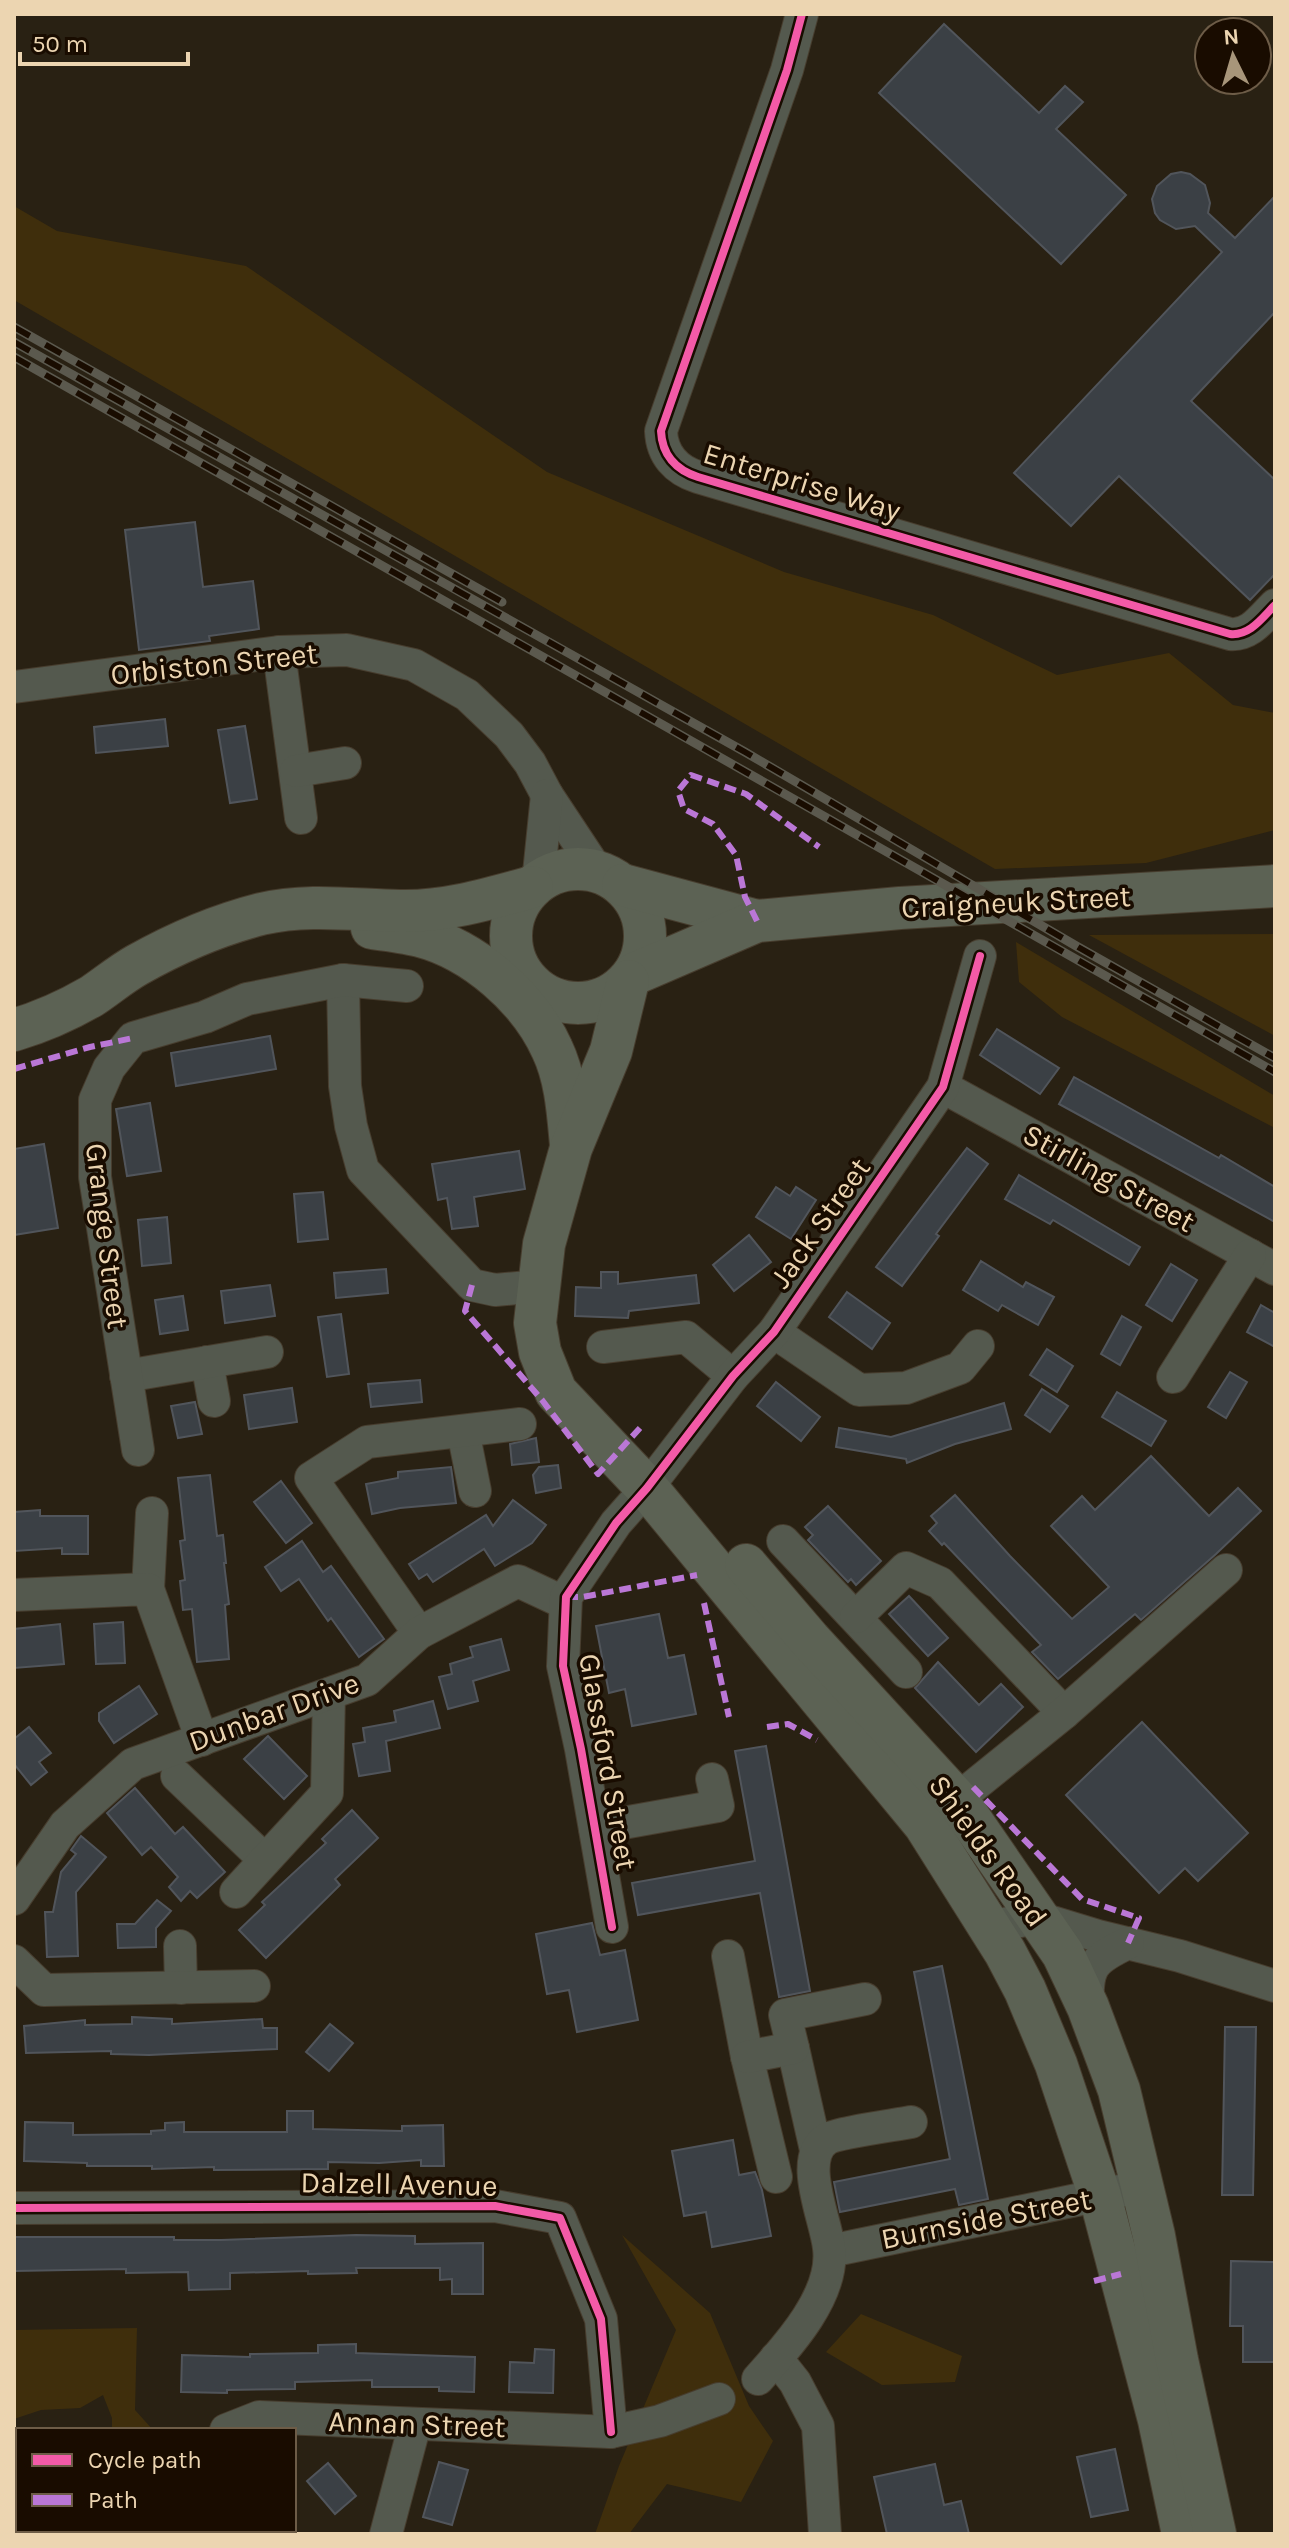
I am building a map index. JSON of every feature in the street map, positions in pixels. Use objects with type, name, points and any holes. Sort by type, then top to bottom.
[{"type":"main road","points":[[14,1030],[37,1023],[91,996],[135,966],[184,941],[232,922],[264,914],[319,907],[402,911],[477,902],[535,885],[556,872],[577,869],[610,879],[641,912],[645,928],[644,951],[631,978],[611,995],[590,1003],[568,1003],[547,996],[532,986],[521,972],[511,938],[513,919],[520,902],[535,885]]},
{"type":"main road","name":"Craigneuk Street","points":[[610,879],[757,921]]},
{"type":"main road","name":"Craigneuk Street","points":[[631,978],[757,921],[900,908],[1275,886]]},
{"type":"main road","points":[[402,911],[514,956]]},
{"type":"main road","points":[[264,914],[422,936],[479,964],[517,998],[552,1049],[566,1099],[571,1148]]},
{"type":"main road","name":"Shields Road","points":[[631,978],[611,1051],[571,1148],[544,1244],[540,1286],[557,1341],[572,1377],[655,1477],[810,1640],[941,1813],[1039,1918],[1063,1954],[1088,2007],[1119,2090],[1215,2534]]},
{"type":"main road","points":[[547,996],[571,1049],[585,1110]]},
{"type":"main road","name":"Shields Road","points":[[941,1813],[991,1926],[1025,1990],[1056,2064],[1100,2196],[1159,2420],[1183,2534]]},
{"type":"street","name":"Enterprise Way","points":[[802,14],[800,31],[787,70],[661,431],[661,443],[667,455],[685,473],[1230,634],[1237,635],[1253,628],[1275,605]]},
{"type":"street","name":"Orbiston Street","points":[[14,687],[279,652],[347,650],[414,665],[467,695],[509,735],[530,763],[547,795],[610,879]]},
{"type":"street","points":[[279,652],[301,818]]},
{"type":"street","points":[[296,771],[345,763]]},
{"type":"street","points":[[535,885],[547,795]]},
{"type":"street","name":"Jack Street","points":[[655,1477],[733,1376],[774,1332],[943,1087],[980,956]]},
{"type":"street","points":[[343,980],[345,1086],[351,1126],[363,1170],[472,1285],[495,1290],[540,1286]]},
{"type":"street","name":"Grange Street","points":[[138,1450],[95,1177],[95,1100],[109,1068],[133,1038],[205,1017],[247,999],[343,980],[407,986]]},
{"type":"street","name":"Stirling Street","points":[[943,1087],[1262,1262]]},
{"type":"street","points":[[1173,1377],[1262,1262]]},
{"type":"street","points":[[774,1332],[859,1390],[906,1388],[960,1368],[978,1346]]},
{"type":"street","points":[[603,1347],[686,1337],[733,1376]]},
{"type":"street","points":[[126,1376],[267,1352]]},
{"type":"street","points":[[207,1362],[214,1401]]},
{"type":"street","points":[[419,1633],[311,1478],[367,1442],[520,1424]]},
{"type":"street","points":[[463,1431],[475,1491]]},
{"type":"street","points":[[565,1603],[616,1523],[655,1477]]},
{"type":"street","points":[[152,1513],[148,1589],[202,1740]]},
{"type":"street","points":[[783,1541],[906,1672]]},
{"type":"street","points":[[856,1617],[906,1568],[940,1583],[1064,1713]]},
{"type":"street","points":[[941,1813],[1064,1713],[1226,1570]]},
{"type":"street","name":"Dunbar Drive","points":[[14,1899],[65,1825],[133,1764],[367,1680],[419,1633],[518,1581],[565,1603]]},
{"type":"street","points":[[14,1595],[148,1589]]},
{"type":"street","name":"Glassford Street","points":[[565,1603],[563,1666],[612,1927]]},
{"type":"street","points":[[236,1892],[327,1793],[329,1694]]},
{"type":"street","points":[[177,1776],[265,1860]]},
{"type":"street","points":[[595,1828],[718,1806],[712,1779]]},
{"type":"street","points":[[991,1926],[1039,1918],[1191,1959],[1275,1986]]},
{"type":"street","points":[[1088,2007],[1088,1975],[1102,1955],[1128,1943]]},
{"type":"street","points":[[180,1946],[181,1988]]},
{"type":"street","points":[[728,1956],[747,2057],[776,2177]]},
{"type":"street","points":[[14,1961],[44,1990],[254,1986]]},
{"type":"street","points":[[825,2534],[818,2426],[795,2382],[767,2369],[813,2309],[824,2286],[830,2251],[812,2167],[816,2150],[785,2015],[865,1999]]},
{"type":"street","points":[[747,2057],[793,2048]]},
{"type":"street","points":[[816,2150],[828,2138],[911,2122]]},
{"type":"street","name":"Burnside Street","points":[[830,2251],[1142,2186]]},
{"type":"street","name":"Dalzell Avenue","points":[[14,2208],[495,2206],[560,2218],[601,2319],[611,2432]]},
{"type":"street","name":"Annan Street","points":[[231,2428],[259,2417],[611,2432],[660,2421],[719,2399]]},
{"type":"street","points":[[386,2534],[415,2424]]},
{"type":"shaded area","points":[[14,206],[57,231],[246,266],[547,472],[784,572],[933,615],[1057,675],[1169,653],[1233,705],[1275,713],[1275,830],[1146,863],[995,869],[14,300]]},
{"type":"shaded area","points":[[1275,934],[1275,1036],[1089,935]]},
{"type":"shaded area","points":[[1016,942],[1275,1096],[1275,1128],[1062,1017],[1019,982]]},
{"type":"shaded area","points":[[622,2235],[710,2313],[749,2406],[773,2441],[741,2502],[667,2484],[629,2534],[595,2534],[619,2466],[676,2330]]},
{"type":"shaded area","points":[[861,2314],[962,2356],[955,2382],[882,2385],[826,2352]]},
{"type":"shaded area","points":[[137,2328],[135,2410],[151,2428],[112,2428],[112,2418],[103,2395],[80,2408],[41,2410],[14,2419],[14,2330]]},
{"type":"shaded area","points":[[16,2455],[16,2532],[83,2534],[14,2534]]},
{"type":"building","points":[[944,24],[1039,113],[1065,86],[1083,102],[1056,129],[1126,195],[1061,264],[879,93]]},
{"type":"building","points":[[1171,174],[1190,174],[1205,185],[1210,203],[1208,213],[1235,238],[1275,196],[1275,312],[1191,401],[1275,480],[1275,574],[1250,600],[1119,476],[1071,526],[1014,473],[1222,252],[1195,226],[1176,229],[1160,220],[1155,213],[1152,199],[1157,186]]},
{"type":"building","points":[[195,522],[203,587],[253,581],[259,629],[209,636],[210,641],[139,650],[125,530]]},
{"type":"building","points":[[165,719],[168,746],[96,753],[94,727]]},
{"type":"building","points":[[245,726],[257,799],[230,803],[218,730]]},
{"type":"building","points":[[997,1029],[1059,1068],[1040,1094],[980,1055]]},
{"type":"building","points":[[270,1036],[276,1069],[176,1086],[171,1053]]},
{"type":"building","points":[[1074,1077],[1275,1187],[1275,1222],[1059,1104]]},
{"type":"building","points":[[150,1103],[161,1171],[127,1176],[116,1109]]},
{"type":"building","points":[[44,1144],[58,1228],[14,1235],[14,1149]]},
{"type":"building","points":[[967,1148],[988,1164],[902,1286],[876,1267]]},
{"type":"building","points":[[519,1151],[525,1189],[474,1197],[478,1226],[452,1229],[447,1198],[438,1200],[432,1164]]},
{"type":"building","points":[[1019,1175],[1140,1247],[1129,1265],[1053,1220],[1050,1224],[1005,1199]]},
{"type":"building","points":[[776,1187],[790,1196],[796,1187],[816,1200],[791,1239],[756,1217]]},
{"type":"building","points":[[323,1192],[328,1239],[298,1242],[294,1194]]},
{"type":"building","points":[[167,1217],[171,1263],[142,1266],[138,1220]]},
{"type":"building","points":[[749,1235],[771,1262],[734,1291],[713,1265]]},
{"type":"building","points":[[981,1261],[1023,1287],[1026,1282],[1054,1297],[1038,1325],[1002,1305],[998,1311],[963,1290]]},
{"type":"building","points":[[1171,1264],[1197,1280],[1172,1321],[1146,1305]]},
{"type":"building","points":[[386,1269],[388,1293],[336,1298],[334,1273]]},
{"type":"building","points":[[601,1272],[618,1272],[618,1284],[696,1275],[699,1303],[629,1311],[628,1318],[575,1316],[576,1287],[601,1288]]},
{"type":"building","points":[[270,1285],[275,1316],[225,1323],[221,1291]]},
{"type":"building","points":[[847,1292],[890,1323],[872,1349],[829,1317]]},
{"type":"building","points":[[183,1296],[188,1330],[160,1334],[155,1300]]},
{"type":"building","points":[[1261,1305],[1275,1313],[1275,1347],[1247,1332]]},
{"type":"building","points":[[341,1314],[349,1374],[327,1377],[318,1317]]},
{"type":"building","points":[[1122,1316],[1141,1327],[1120,1365],[1101,1354]]},
{"type":"building","points":[[1047,1349],[1073,1366],[1057,1392],[1030,1375]]},
{"type":"building","points":[[1230,1372],[1247,1382],[1226,1418],[1208,1407]]},
{"type":"building","points":[[420,1380],[422,1402],[371,1407],[368,1384]]},
{"type":"building","points":[[776,1382],[820,1417],[801,1441],[757,1406]]},
{"type":"building","points":[[292,1388],[297,1422],[249,1429],[244,1395]]},
{"type":"building","points":[[1042,1389],[1068,1406],[1050,1432],[1025,1415]]},
{"type":"building","points":[[1117,1392],[1166,1421],[1151,1446],[1102,1417]]},
{"type":"building","points":[[195,1402],[202,1434],[178,1438],[171,1406]]},
{"type":"building","points":[[1004,1403],[1011,1429],[955,1444],[907,1463],[906,1459],[836,1447],[839,1428],[891,1437]]},
{"type":"building","points":[[536,1438],[539,1462],[512,1465],[510,1444]]},
{"type":"building","points":[[1151,1456],[1209,1516],[1238,1488],[1261,1511],[1141,1620],[1135,1614],[1058,1679],[1032,1652],[1041,1645],[929,1531],[937,1523],[931,1516],[955,1495],[1072,1619],[1109,1587],[1051,1526],[1082,1496],[1095,1510]]},
{"type":"building","points":[[558,1465],[561,1488],[536,1493],[533,1475],[539,1467]]},
{"type":"building","points":[[451,1467],[456,1503],[372,1514],[366,1484],[398,1478],[398,1472]]},
{"type":"building","points":[[210,1475],[217,1536],[223,1535],[226,1563],[229,1659],[197,1662],[192,1609],[183,1610],[180,1581],[185,1580],[180,1541],[185,1540],[178,1478]]},
{"type":"building","points":[[281,1481],[312,1523],[286,1543],[254,1502]]},
{"type":"building","points":[[513,1500],[546,1525],[532,1543],[495,1566],[484,1549],[433,1582],[427,1574],[419,1579],[409,1564],[486,1515],[493,1526]]},
{"type":"building","points":[[828,1506],[881,1561],[856,1585],[851,1579],[848,1582],[808,1540],[813,1535],[805,1527]]},
{"type":"building","points":[[40,1510],[40,1516],[88,1516],[88,1554],[62,1554],[62,1548],[14,1551],[14,1512]]},
{"type":"building","points":[[302,1541],[323,1572],[331,1566],[384,1639],[359,1657],[331,1618],[328,1621],[299,1579],[281,1591],[265,1567]]},
{"type":"building","points":[[909,1596],[948,1638],[928,1656],[889,1614]]},
{"type":"building","points":[[659,1614],[668,1658],[684,1655],[696,1714],[632,1726],[625,1689],[609,1693],[596,1626]]},
{"type":"building","points":[[123,1622],[125,1663],[96,1664],[94,1624]]},
{"type":"building","points":[[60,1624],[64,1664],[14,1668],[14,1629]]},
{"type":"building","points":[[501,1639],[509,1670],[473,1681],[478,1701],[448,1709],[439,1677],[452,1674],[450,1664],[473,1657],[470,1647]]},
{"type":"building","points":[[938,1662],[979,1705],[1001,1684],[1023,1707],[976,1752],[915,1688]]},
{"type":"building","points":[[139,1686],[157,1714],[114,1743],[99,1721],[99,1713]]},
{"type":"building","points":[[433,1701],[440,1728],[386,1741],[390,1771],[359,1776],[353,1744],[365,1742],[363,1728],[396,1722],[394,1711]]},
{"type":"building","points":[[1142,1722],[1248,1833],[1198,1881],[1185,1868],[1159,1893],[1066,1795]]},
{"type":"building","points":[[29,1727],[51,1753],[39,1762],[47,1772],[31,1785],[14,1764],[14,1739]]},
{"type":"building","points":[[268,1736],[307,1776],[284,1799],[244,1759]]},
{"type":"building","points":[[766,1746],[810,1991],[779,1997],[760,1893],[638,1915],[632,1883],[755,1861],[735,1751]]},
{"type":"building","points":[[135,1788],[175,1834],[183,1827],[225,1872],[197,1898],[190,1891],[181,1901],[169,1887],[178,1877],[151,1847],[142,1855],[107,1813]]},
{"type":"building","points":[[352,1810],[378,1838],[335,1879],[340,1885],[266,1958],[239,1930],[265,1905],[262,1902],[326,1843],[322,1839]]},
{"type":"building","points":[[81,1836],[106,1857],[76,1892],[78,1956],[47,1957],[45,1912],[53,1912],[61,1872],[76,1854],[71,1850]]},
{"type":"building","points":[[157,1900],[171,1911],[156,1928],[156,1947],[118,1948],[117,1924],[135,1924]]},
{"type":"building","points":[[592,1923],[600,1955],[625,1950],[638,2020],[577,2032],[569,1990],[547,1994],[536,1934]]},
{"type":"building","points":[[942,1966],[988,2199],[959,2205],[955,2189],[840,2212],[834,2182],[950,2159],[914,1972]]},
{"type":"building","points":[[132,2017],[172,2019],[172,2024],[262,2019],[263,2028],[277,2028],[277,2049],[149,2055],[111,2054],[111,2051],[26,2053],[24,2026],[85,2020],[85,2025],[132,2024]]},
{"type":"building","points":[[330,2024],[353,2043],[329,2071],[306,2052]]},
{"type":"building","points":[[1225,2027],[1256,2027],[1253,2195],[1222,2195]]},
{"type":"building","points":[[287,2111],[313,2111],[313,2129],[402,2131],[402,2126],[443,2125],[444,2166],[421,2166],[421,2160],[328,2162],[328,2169],[214,2170],[214,2167],[152,2169],[152,2166],[87,2166],[87,2163],[24,2161],[25,2122],[73,2123],[73,2135],[151,2134],[151,2131],[165,2130],[165,2123],[184,2122],[184,2132],[287,2132]]},
{"type":"building","points":[[733,2140],[739,2175],[755,2172],[762,2190],[771,2236],[712,2247],[706,2212],[684,2216],[672,2151]]},
{"type":"building","points":[[415,2236],[415,2244],[483,2243],[483,2294],[452,2294],[452,2279],[440,2280],[440,2268],[356,2268],[357,2273],[230,2273],[230,2289],[189,2290],[188,2272],[126,2273],[126,2269],[14,2271],[14,2237],[221,2240]]},
{"type":"building","points":[[1231,2261],[1275,2262],[1275,2362],[1243,2362],[1243,2326],[1230,2326]]},
{"type":"building","points":[[356,2344],[356,2353],[475,2357],[474,2392],[439,2391],[439,2387],[372,2387],[372,2380],[295,2382],[295,2389],[181,2392],[182,2355],[250,2357],[250,2354],[318,2353],[318,2345]]},
{"type":"building","points":[[535,2349],[554,2350],[553,2393],[509,2392],[510,2362],[534,2363]]},
{"type":"building","points":[[1115,2449],[1128,2510],[1091,2517],[1077,2457]]},
{"type":"building","points":[[439,2462],[468,2470],[452,2525],[423,2517]]},
{"type":"building","points":[[328,2463],[356,2496],[335,2514],[307,2481]]},
{"type":"building","points":[[935,2464],[944,2505],[961,2501],[969,2534],[887,2534],[874,2477]]},
{"type":"railway","points":[[14,327],[502,602]]},
{"type":"railway","points":[[14,342],[745,752],[1275,1058]]},
{"type":"railway","points":[[14,357],[1275,1072]]},
{"type":"marked path","points":[[757,921],[745,897],[736,855],[713,824],[684,809],[678,791],[691,775],[746,794],[819,847]]},
{"type":"marked path","points":[[14,1069],[133,1038]]},
{"type":"marked path","points":[[472,1285],[465,1311],[542,1400],[598,1474],[640,1428]]},
{"type":"marked path","points":[[566,1597],[583,1597],[697,1575]]},
{"type":"marked path","points":[[704,1603],[729,1717]]},
{"type":"marked path","points":[[767,1727],[788,1724],[817,1740]]},
{"type":"marked path","points":[[973,1787],[1082,1899],[1139,1918],[1128,1943]]},
{"type":"marked path","points":[[1094,2281],[1121,2274]]},
{"type":"cycle path","points":[[802,14],[787,70],[661,431],[667,454],[683,470],[698,477],[1230,634],[1250,629],[1275,605]]},
{"type":"cycle path","points":[[612,1927],[563,1666],[566,1597],[616,1523],[647,1488],[733,1376],[774,1332],[943,1087],[980,956]]},
{"type":"cycle path","points":[[14,2208],[495,2206],[560,2218],[601,2319],[611,2432]]}]
